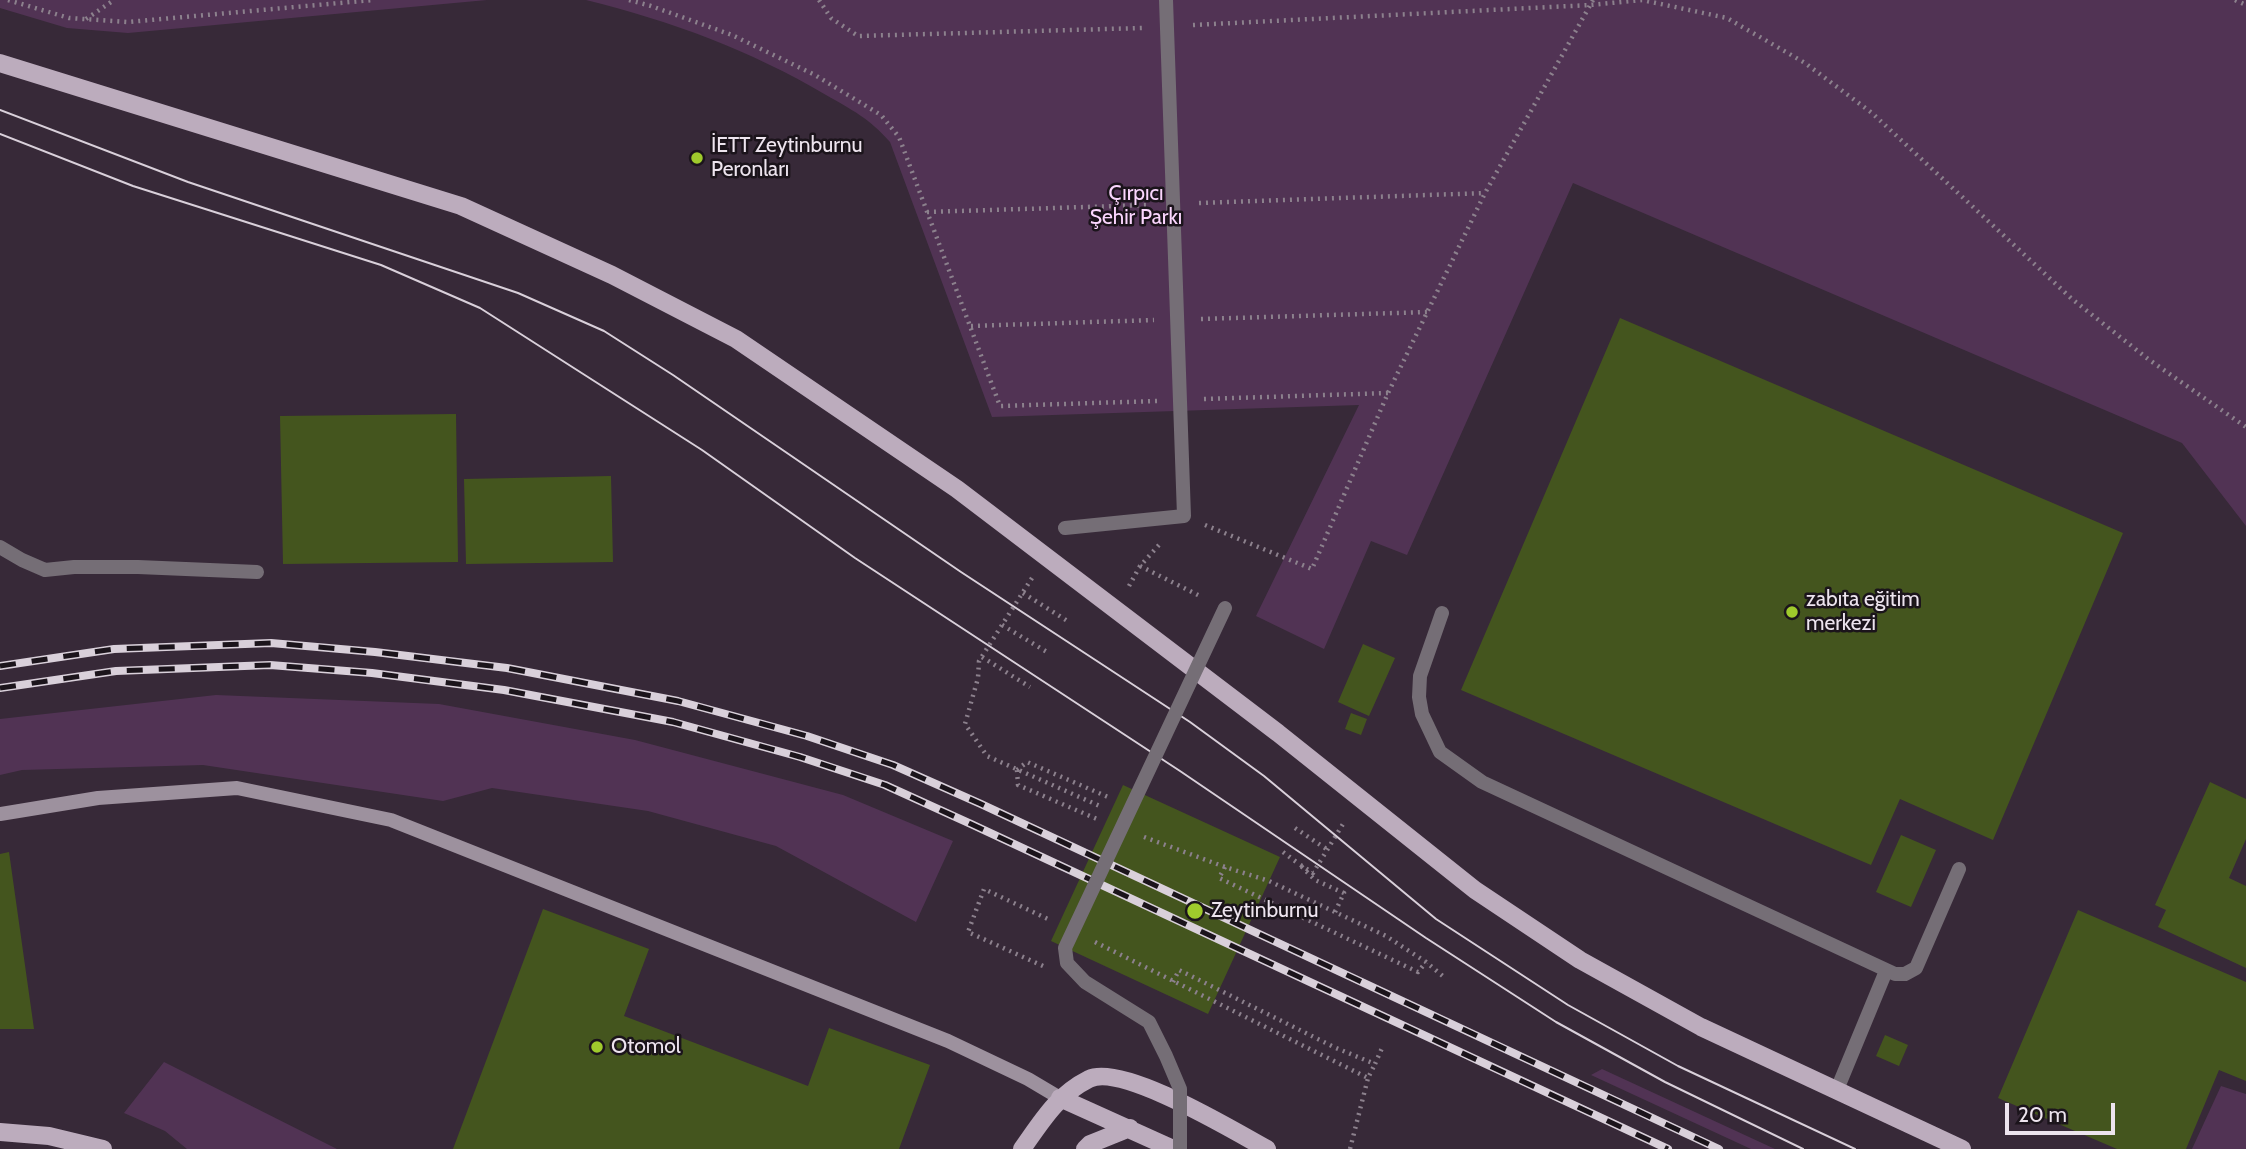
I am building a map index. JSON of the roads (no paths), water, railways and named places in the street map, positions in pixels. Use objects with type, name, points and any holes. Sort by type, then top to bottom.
[{"type":"main road","points":[[0,63],[461,205],[612,275],[736,339],[957,489],[1278,733],[1475,890],[1580,960],[1701,1027],[1962,1149]]},
{"type":"main road","points":[[0,814],[98,798],[237,788],[391,820],[948,1041],[1173,1149]]},
{"type":"main road","points":[[1023,1149],[1060,1097],[1092,1077],[1125,1081],[1163,1093],[1267,1149]]},
{"type":"main road","points":[[1085,1149],[1090,1143],[1130,1128]]},
{"type":"main road","points":[[0,1132],[49,1136],[103,1149]]},
{"type":"street","points":[[1065,528],[1184,516],[1166,0]]},
{"type":"street","points":[[0,547],[45,570],[138,567],[257,572]]},
{"type":"street","points":[[1180,1149],[1180,1089],[1149,1022],[1085,982],[1067,963],[1065,948],[1225,608]]},
{"type":"street","points":[[1442,613],[1420,676],[1419,697],[1422,714],[1440,752],[1482,782],[1886,971],[1905,974],[1916,968],[1959,869]]},
{"type":"street","points":[[1836,1092],[1886,971]]},
{"type":"tram line","points":[[0,110],[188,182],[518,293],[604,331],[673,375],[961,572],[1190,722],[1264,776],[1436,919],[1568,1005],[1678,1066],[1855,1149]]},
{"type":"tram line","points":[[0,134],[133,186],[381,265],[480,308],[702,450],[855,558],[1556,1022],[1665,1082],[1803,1149]]},
{"type":"railway","points":[[0,666],[114,649],[271,643],[375,652],[507,668],[678,701],[807,736],[893,765],[981,804],[1719,1149]]},
{"type":"railway","points":[[0,688],[116,671],[270,665],[372,673],[504,690],[673,722],[800,757],[885,785],[1668,1149]]},
{"type":"place","name":"İETT Zeytinburnu Peronları","points":[[697,158]]},
{"type":"place","name":"zabıta eğitim merkezi","points":[[1792,612]]},
{"type":"place","name":"Zeytinburnu","points":[[1195,911]]},
{"type":"place","name":"Otomol","points":[[597,1047]]},
{"type":"park label","name":"Çırpıcı Şehir Parkı","points":[[1136,206]]}]
